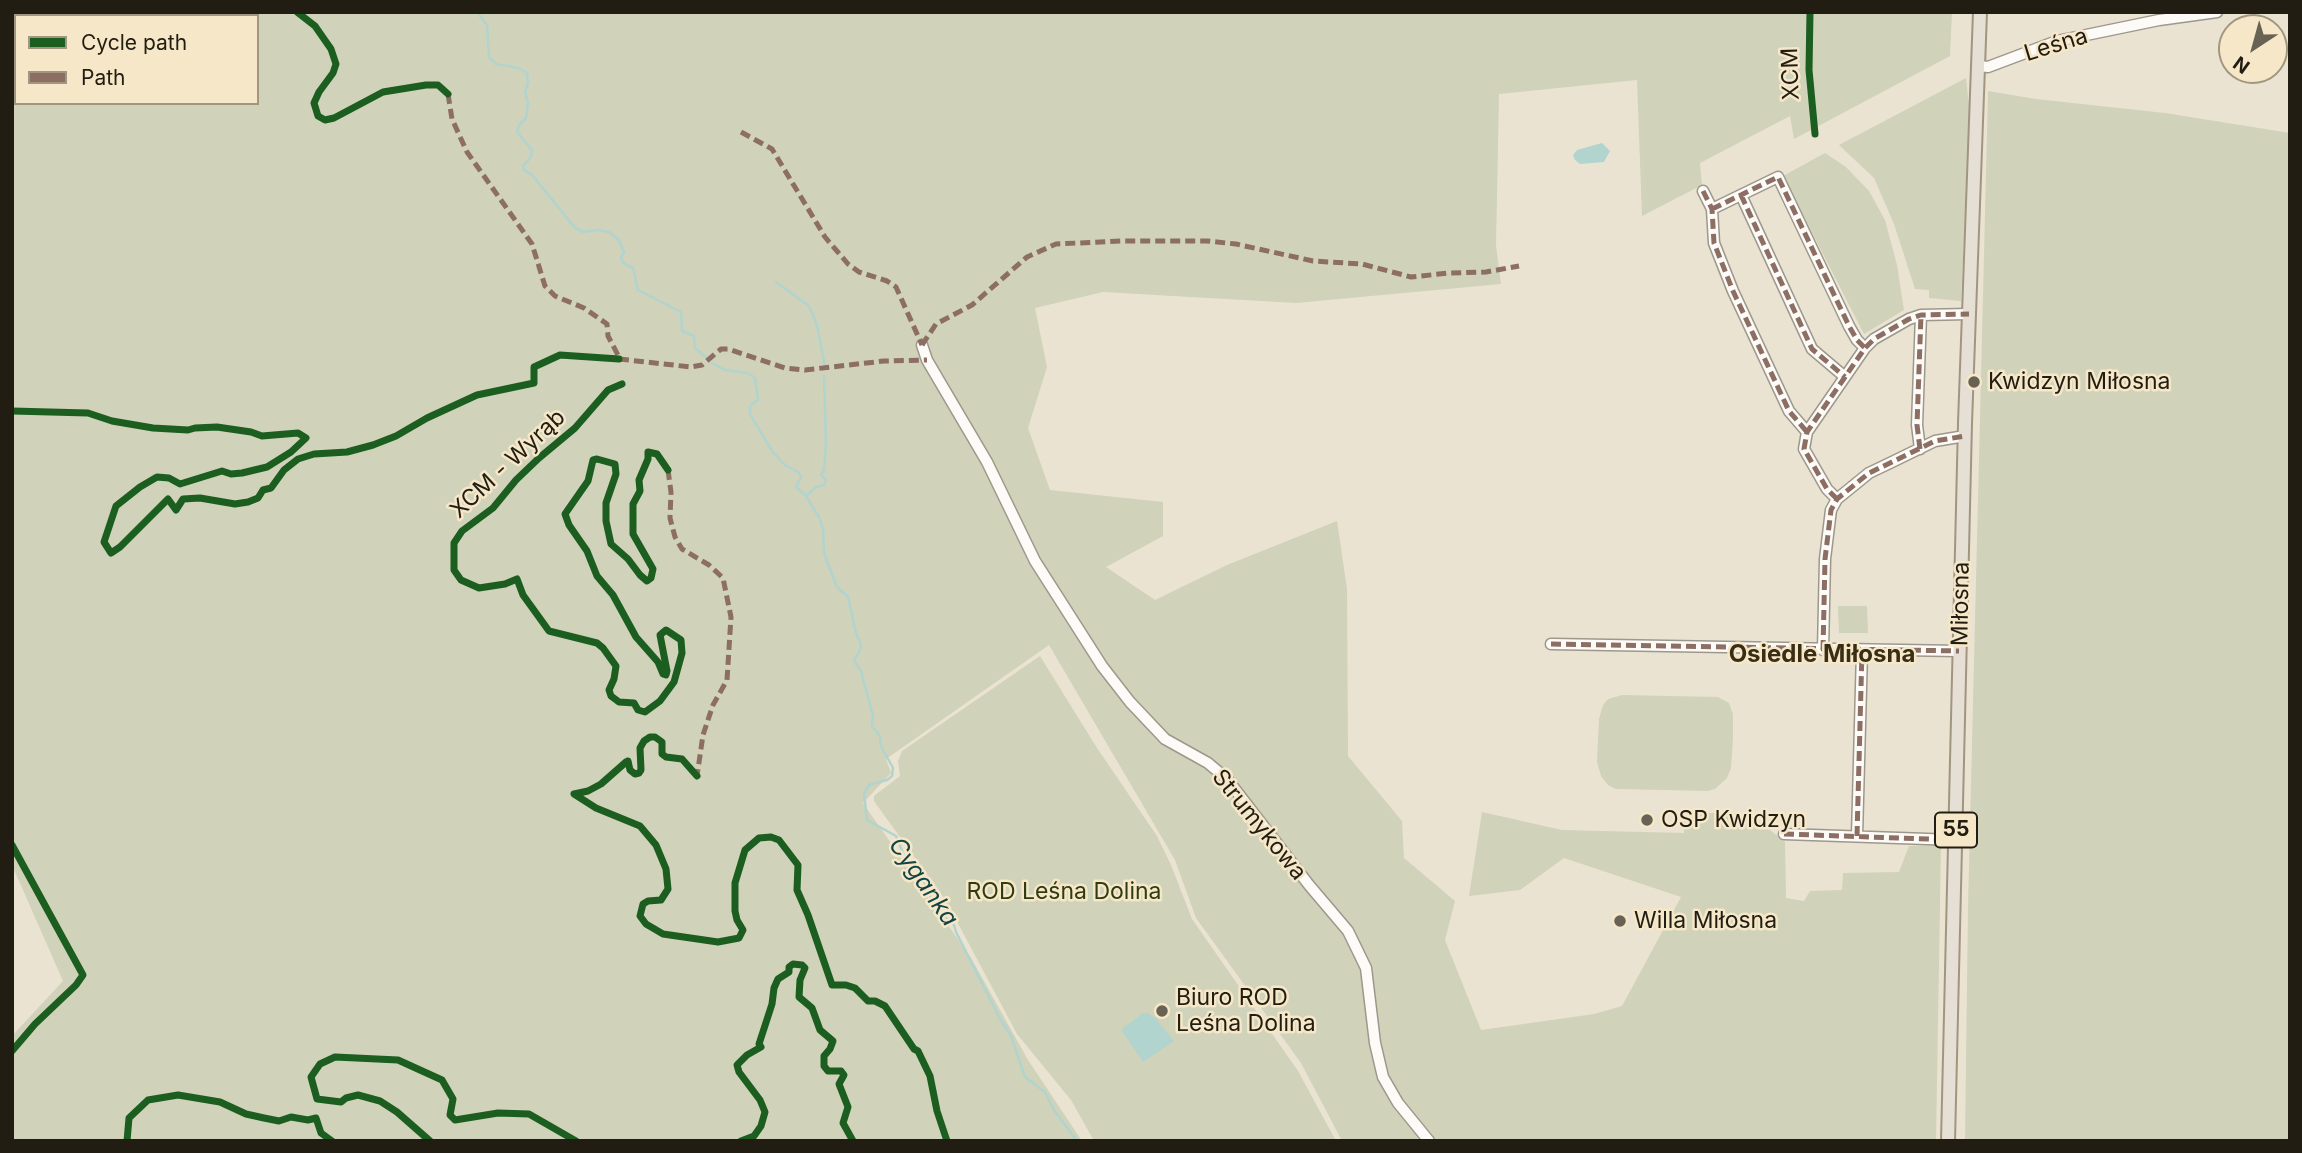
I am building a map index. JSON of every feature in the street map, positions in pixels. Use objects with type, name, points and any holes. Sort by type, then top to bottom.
[{"type":"main road","name":"55","points":[[1979,66],[1980,12]]},
{"type":"main road","name":"Miłosna","points":[[1948,1141],[1965,436],[1979,66]]},
{"type":"street","name":"Leśna","points":[[1979,66],[1988,67],[2057,41],[2159,20],[2217,12]]},
{"type":"street","points":[[1712,209],[1778,177],[1849,326],[1865,348]]},
{"type":"street","points":[[1703,191],[1712,209],[1714,243],[1733,291],[1789,411],[1807,432]]},
{"type":"street","points":[[1741,195],[1812,349],[1845,377]]},
{"type":"street","points":[[1837,499],[1827,489],[1804,449],[1807,432],[1865,348],[1874,339],[1921,314],[1969,314]]},
{"type":"street","points":[[1920,449],[1917,425],[1921,314]]},
{"type":"street","name":"Strumykowa","points":[[922,345],[928,360],[988,462],[1035,561],[1102,666],[1129,702],[1165,739],[1208,763],[1227,779],[1348,931],[1366,968],[1375,1043],[1383,1077],[1398,1103],[1429,1141]]},
{"type":"street","points":[[1823,650],[1825,559],[1831,510],[1837,499],[1869,473],[1949,437],[1965,436]]},
{"type":"street","points":[[1551,644],[1959,651]]},
{"type":"street","points":[[1857,836],[1862,650]]},
{"type":"street","points":[[1784,834],[1956,840]]},
{"type":"green space","points":[[12,12],[1952,12],[1950,56],[1794,139],[1790,116],[1700,163],[1702,185],[1642,216],[1637,80],[1499,94],[1496,246],[1501,284],[1296,303],[1103,292],[1035,308],[1047,367],[1028,428],[1050,490],[1163,502],[1163,536],[1106,567],[1155,600],[1227,565],[1337,521],[1347,589],[1348,756],[1402,821],[1404,858],[1455,901],[1445,940],[1481,1030],[1594,1014],[1622,1006],[1681,897],[1564,858],[1520,890],[1469,896],[1482,812],[1562,830],[1684,833],[1684,813],[1749,813],[1785,842],[1786,898],[1804,901],[1810,891],[1842,890],[1843,873],[1899,872],[1909,846],[1941,845],[1936,1141],[1342,1141],[1301,1063],[1196,918],[1175,860],[1049,645],[886,759],[891,773],[863,803],[971,958],[1028,1060],[1082,1141],[12,1141],[12,1036],[63,981],[12,865]]},
{"type":"green space","points":[[1966,78],[1970,114],[1961,301],[1929,298],[1929,290],[1915,289],[1894,224],[1874,178],[1839,145]]},
{"type":"green space","points":[[1988,91],[2165,113],[2290,133],[2290,1141],[1965,1141],[1968,907]]},
{"type":"green space","points":[[1825,153],[1846,167],[1869,191],[1885,220],[1897,265],[1904,310],[1864,334],[1783,176]]},
{"type":"green space","points":[[1838,606],[1867,606],[1868,633],[1839,633]]},
{"type":"green space","name":"ROD Leśna Dolina","points":[[1040,656],[1097,748],[1157,836],[1192,919],[1298,1071],[1336,1141],[1094,1141],[1071,1100],[1017,1034],[946,901],[874,801],[874,796],[900,776],[898,761],[902,751]]},
{"type":"green space","points":[[1622,695],[1718,697],[1729,703],[1733,714],[1733,739],[1731,768],[1727,778],[1715,789],[1708,791],[1616,789],[1608,785],[1601,776],[1597,762],[1599,719],[1608,699]]},
{"type":"water","points":[[1602,143],[1610,151],[1604,162],[1580,164],[1575,160],[1573,155],[1577,150]]},
{"type":"water","points":[[1143,1013],[1155,1018],[1174,1041],[1143,1062],[1122,1031]]},
{"type":"waterway","name":"Cyganka","points":[[477,12],[487,25],[489,57],[496,64],[518,68],[527,73],[526,118],[519,125],[517,132],[532,150],[531,157],[523,166],[524,170],[532,175],[575,228],[584,232],[609,232],[619,240],[624,252],[621,257],[624,264],[633,268],[638,290],[681,312],[682,331],[694,336],[695,348],[707,358]]},
{"type":"waterway","points":[[776,282],[809,306],[817,325],[825,366]]},
{"type":"waterway","name":"Cyganka","points":[[712,363],[725,370],[748,373],[755,378],[758,400],[750,406],[750,414],[772,451],[801,477],[796,487],[806,496],[820,519],[828,564],[837,587],[848,597],[861,648],[854,661],[861,671],[873,716],[872,726],[880,736],[881,746],[893,768],[892,776],[869,785],[864,793],[867,820],[896,836],[905,858],[919,871],[937,911],[954,925],[1011,1036],[1025,1077],[1045,1092],[1054,1110],[1077,1141]]},
{"type":"waterway","points":[[806,496],[816,487],[824,485],[826,480],[821,475],[824,470],[826,445],[824,376]]},
{"type":"marked path","points":[[448,94],[452,119],[467,152],[532,244],[545,286],[555,296],[584,308],[607,324],[608,336],[620,359]]},
{"type":"marked path","points":[[741,132],[772,149],[825,237],[848,264],[859,272],[887,281],[896,287],[922,345]]},
{"type":"marked path","points":[[1712,209],[1778,177],[1849,326],[1865,348]]},
{"type":"marked path","points":[[1703,191],[1712,209],[1714,243],[1733,291],[1789,411],[1807,432]]},
{"type":"marked path","points":[[1741,195],[1812,349],[1845,377]]},
{"type":"marked path","points":[[922,345],[936,324],[972,305],[1027,257],[1056,244],[1207,241],[1236,244],[1313,261],[1362,264],[1411,277],[1486,272],[1519,266]]},
{"type":"marked path","points":[[1837,499],[1827,489],[1804,449],[1807,432],[1865,348],[1874,339],[1921,315],[1969,314]]},
{"type":"marked path","points":[[1920,449],[1917,425],[1921,315]]},
{"type":"marked path","points":[[619,359],[691,367],[702,365],[721,349],[728,349],[785,368],[805,370],[884,361],[927,360]]},
{"type":"marked path","points":[[1823,650],[1825,559],[1831,510],[1837,499],[1869,473],[1935,441],[1965,436]]},
{"type":"marked path","points":[[668,470],[670,518],[675,537],[682,549],[709,565],[723,578],[731,617],[727,680],[713,705],[703,735],[697,776]]},
{"type":"marked path","points":[[1551,644],[1959,651]]},
{"type":"marked path","points":[[1857,836],[1862,651]]},
{"type":"marked path","points":[[1784,834],[1956,840]]},
{"type":"cycle path","points":[[297,12],[315,26],[331,49],[336,64],[314,103],[318,116],[325,120],[334,118],[383,92],[438,85],[448,94]]},
{"type":"cycle path","name":"XCM","points":[[1810,12],[1809,70],[1815,134]]},
{"type":"cycle path","points":[[12,411],[88,413],[112,421],[153,428],[188,430],[217,427],[262,436],[298,433],[306,438],[291,452],[267,467],[231,474],[222,471],[180,484],[169,478],[157,477],[140,487],[116,506],[104,542],[111,553],[168,499],[176,510],[183,499],[200,498],[235,504],[248,502],[258,498],[263,490],[271,488],[284,470],[298,459],[314,454],[347,452],[373,445],[477,395],[534,383],[534,367],[560,355],[619,359]]},
{"type":"cycle path","name":"XCM - Wyrąb","points":[[622,384],[608,390],[575,428],[516,480],[493,508],[462,531],[454,543],[454,570],[461,580],[479,588],[517,579],[523,595],[549,631],[597,643],[603,648],[616,666],[609,690],[611,696],[619,702],[634,703],[638,710],[645,712],[660,701],[674,682],[682,653],[681,640],[666,630],[660,635],[667,671],[666,675],[663,674],[658,662],[636,637],[613,595],[597,576],[587,551],[569,525],[565,514],[588,481],[593,460],[615,464],[616,474],[606,503],[606,521],[611,544],[647,581],[651,578],[653,569],[633,534],[633,504],[640,491],[639,480],[648,459],[648,452],[657,454],[668,470]]},
{"type":"cycle path","points":[[697,776],[682,759],[662,754],[662,742],[650,737],[640,748],[639,773],[635,774],[630,770],[628,761],[601,784],[574,794],[596,808],[640,826],[656,845],[666,869],[668,889],[661,900],[643,904],[640,916],[646,924],[663,934],[718,942],[739,938],[743,930],[735,911],[735,883],[745,850],[759,838],[771,837],[779,840],[798,865],[797,890],[832,985],[855,988],[868,1001],[885,1006],[918,1051],[930,1076],[947,1141]]},
{"type":"cycle path","points":[[12,845],[83,975],[12,1051]]},
{"type":"cycle path","points":[[741,1141],[754,1136],[761,1126],[765,1112],[737,1065],[761,1047],[759,1044],[772,1004],[774,988],[778,979],[789,972],[789,967],[793,964],[805,968],[800,980],[799,997],[812,1008],[820,1030],[833,1041],[824,1056],[824,1066],[828,1071],[841,1071],[844,1075],[839,1084],[848,1107],[843,1123],[853,1141]]},
{"type":"cycle path","points":[[430,1141],[380,1101],[358,1095],[341,1102],[317,1099],[311,1077],[320,1064],[335,1057],[398,1060],[442,1080],[453,1099],[450,1115],[455,1120],[498,1113],[529,1114],[576,1141]]},
{"type":"cycle path","points":[[127,1141],[129,1118],[148,1100],[178,1095],[220,1102],[246,1114],[279,1121],[291,1117],[308,1120],[316,1118],[321,1133],[332,1141]]},
{"type":"place","name":"Kwidzyn Miłosna","points":[[1974,382]]},
{"type":"place","name":"OSP Kwidzyn","points":[[1647,820]]},
{"type":"place","name":"Willa Miłosna","points":[[1620,921]]},
{"type":"place","name":"Biuro ROD Leśna Dolina","points":[[1162,1011]]},
{"type":"district","name":"Osiedle Miłosna","points":[[1822,655]]}]
